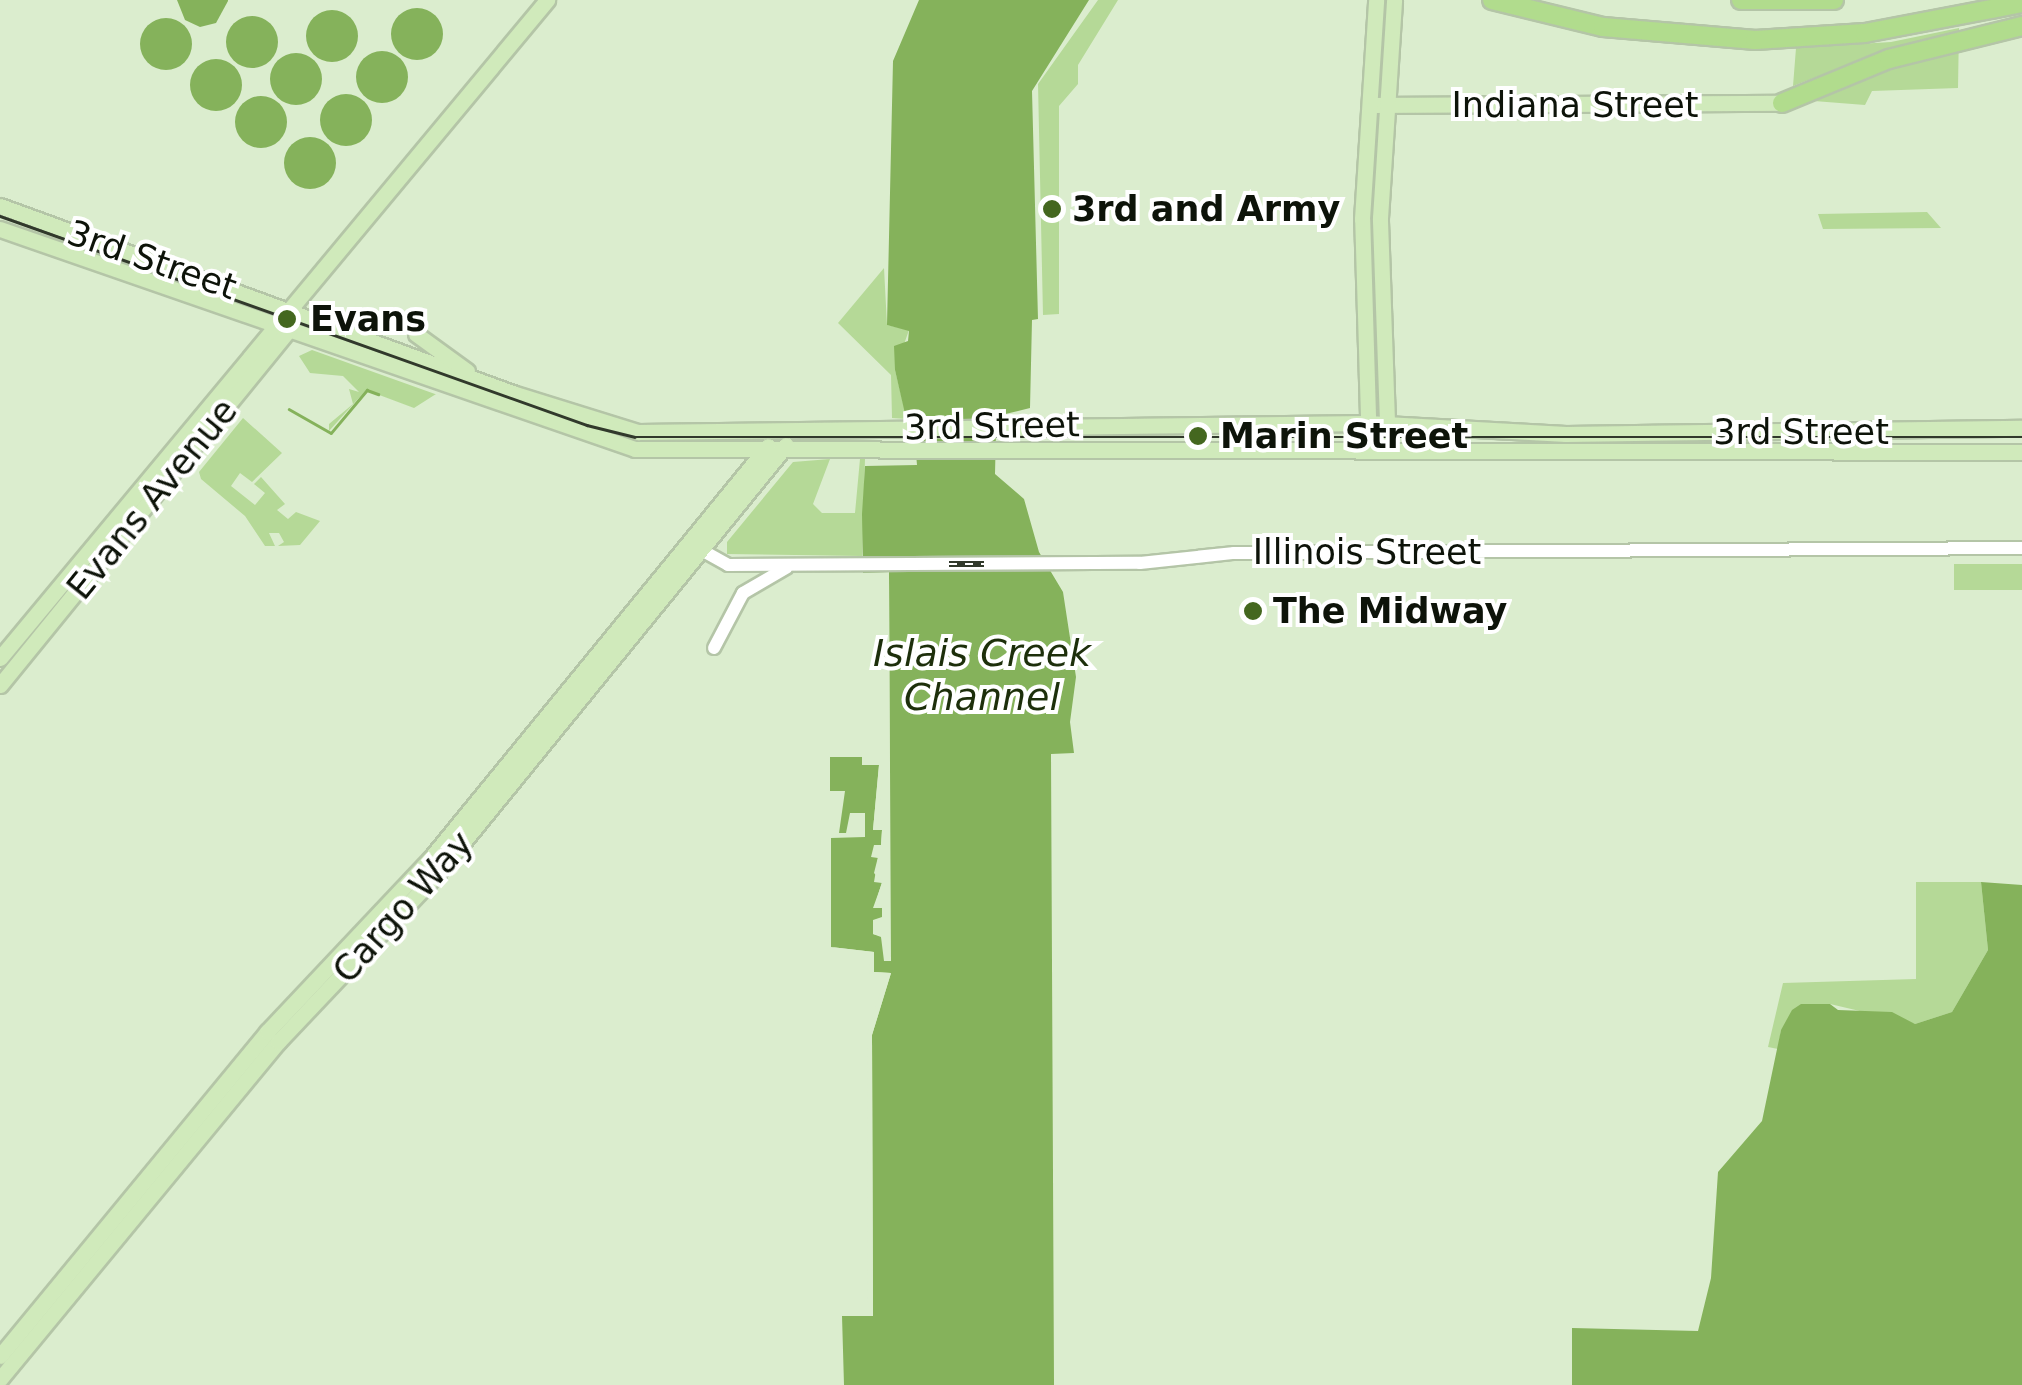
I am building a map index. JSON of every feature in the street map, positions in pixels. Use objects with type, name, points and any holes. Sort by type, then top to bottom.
[{"type":"highway","points":[[1492,0],[1603,27],[1755,40],[1865,33],[2022,3]]},
{"type":"highway","points":[[1742,0],[1834,0]]},
{"type":"highway","points":[[1782,103],[1868,67],[2022,26]]},
{"type":"main road","points":[[281,331],[292,309],[548,0]]},
{"type":"main road","points":[[1376,0],[1388,450]]},
{"type":"main road","points":[[1369,450],[1360,314],[1376,106],[1394,4]]},
{"type":"main road","name":"Indiana Street","points":[[1376,106],[1782,103]]},
{"type":"main road","name":"3rd Street","points":[[0,206],[292,309],[478,380],[628,430],[1366,423],[1566,434],[2022,428]]},
{"type":"main road","name":"3rd Street","points":[[0,228],[281,331],[614,445],[766,451],[1001,448],[2022,452]]},
{"type":"main road","name":"Evans Avenue","points":[[0,658],[281,331]]},
{"type":"main road","name":"Evans Avenue","points":[[0,685],[281,331]]},
{"type":"main road","points":[[416,334],[478,380]]},
{"type":"main road","name":"Cargo Way","points":[[0,1356],[267,1032],[427,863],[702,552],[784,428]]},
{"type":"main road","name":"Cargo Way","points":[[0,1378],[278,1042],[423,891],[784,451],[784,428]]},
{"type":"street","name":"Illinois Street","points":[[702,552],[794,564],[862,564],[1071,563],[1248,553],[2022,548]]},
{"type":"street","points":[[714,648],[742,593],[794,564]]},
{"type":"shaded area","points":[[1098,0],[1118,0],[1078,65],[1078,84],[1059,106],[1059,314],[1043,315],[1038,84]]},
{"type":"shaded area","points":[[1959,28],[1958,88],[1872,91],[1865,105],[1814,101],[1894,63],[1886,50],[1793,86],[1796,48],[1891,42]]},
{"type":"shaded area","points":[[1927,212],[1941,228],[1823,229],[1818,214]]},
{"type":"shaded area","points":[[884,268],[887,325],[909,330],[895,370],[907,419],[892,418],[891,375],[838,323]]},
{"type":"shaded area","points":[[312,350],[436,394],[414,408],[366,390],[329,431],[329,424],[353,404],[349,389],[359,392],[343,376],[310,373],[299,356]]},
{"type":"shaded area","points":[[243,418],[282,453],[252,482],[240,473],[231,486],[255,505],[265,493],[254,484],[261,477],[285,504],[277,510],[288,519],[296,512],[320,521],[300,545],[278,546],[284,542],[279,533],[269,533],[275,546],[265,546],[245,516],[201,479],[199,472]]},
{"type":"shaded area","points":[[830,459],[813,504],[822,513],[855,513],[860,459],[865,459],[862,556],[727,554],[727,542],[793,462]]},
{"type":"shaded area","points":[[1954,564],[2022,564],[2022,590],[1954,590]]},
{"type":"shaded area","points":[[1916,882],[1981,882],[1988,950],[1952,1012],[1915,1024],[1830,1004],[1781,1030],[1778,1049],[1768,1047],[1783,983],[1916,979]]},
{"type":"water","points":[[177,0],[228,1],[216,23],[200,27],[185,20]]},
{"type":"water","name":"Islais Creek Channel","points":[[919,0],[1089,0],[1032,91],[1038,319],[1032,320],[1030,408],[997,416],[996,430],[995,474],[1024,499],[1039,552],[1063,592],[1076,677],[1070,722],[1074,753],[1051,754],[1054,1385],[844,1385],[842,1316],[873,1316],[872,1035],[891,973],[874,972],[874,952],[831,947],[831,838],[865,837],[865,813],[850,813],[846,833],[839,833],[845,791],[830,791],[830,757],[862,757],[862,765],[879,765],[873,830],[882,830],[881,846],[872,857],[878,857],[874,873],[882,882],[874,908],[882,908],[882,918],[873,934],[881,936],[890,961],[889,573],[863,573],[862,514],[865,466],[917,465],[913,420],[906,418],[895,370],[894,346],[908,341],[909,331],[887,325],[893,61]]},
{"type":"water","points":[[417,8],[435,16],[443,34],[435,52],[417,60],[399,52],[391,34],[399,16]]},
{"type":"water","points":[[332,10],[350,18],[358,36],[350,54],[332,62],[314,54],[306,36],[314,18]]},
{"type":"water","points":[[252,16],[270,24],[278,42],[270,60],[252,68],[234,60],[226,42],[234,24]]},
{"type":"water","points":[[166,18],[184,26],[192,44],[184,62],[166,70],[148,62],[140,44],[148,26]]},
{"type":"water","points":[[382,51],[400,59],[408,77],[400,95],[382,103],[364,95],[356,77],[364,59]]},
{"type":"water","points":[[296,53],[314,61],[322,79],[314,97],[296,105],[278,97],[270,79],[278,61]]},
{"type":"water","points":[[216,59],[234,67],[242,85],[234,103],[216,111],[198,103],[190,85],[198,67]]},
{"type":"water","points":[[346,94],[364,102],[372,120],[364,138],[346,146],[328,138],[320,120],[328,102]]},
{"type":"water","points":[[261,96],[279,104],[287,122],[279,140],[261,148],[243,140],[235,122],[243,104]]},
{"type":"water","points":[[310,137],[328,145],[336,163],[328,181],[310,189],[292,181],[284,163],[292,145]]},
{"type":"water","points":[[1981,882],[2022,885],[2022,1385],[1572,1385],[1572,1328],[1698,1331],[1711,1278],[1718,1172],[1762,1121],[1781,1030],[1792,1010],[1801,1004],[1830,1004],[1838,1010],[1892,1012],[1915,1024],[1952,1012],[1988,950]]},
{"type":"pier","points":[[889,572],[891,961],[884,961],[881,937],[873,934],[873,920],[882,917],[882,908],[873,908],[882,883],[874,882],[878,858],[871,857],[874,845],[881,845],[882,830],[873,830],[879,765],[862,765],[862,757],[883,763],[878,825],[885,827],[885,578],[863,573]]},
{"type":"pier","points":[[831,947],[874,952],[874,972],[891,973],[872,1035],[873,1316],[859,1316],[868,1311],[867,1035],[885,977],[870,975],[869,957]]},
{"type":"waterway","points":[[289,409],[331,433],[367,390],[378,394]]},
{"type":"tram line","points":[[0,216],[587,425],[635,437],[2022,437]]},
{"type":"railway","points":[[949,564],[984,564]]},
{"type":"place","name":"3rd and Army","points":[[1052,209]]},
{"type":"place","name":"Evans","points":[[287,319]]},
{"type":"place","name":"Marin Street","points":[[1198,436]]},
{"type":"place","name":"The Midway","points":[[1253,611]]}]
